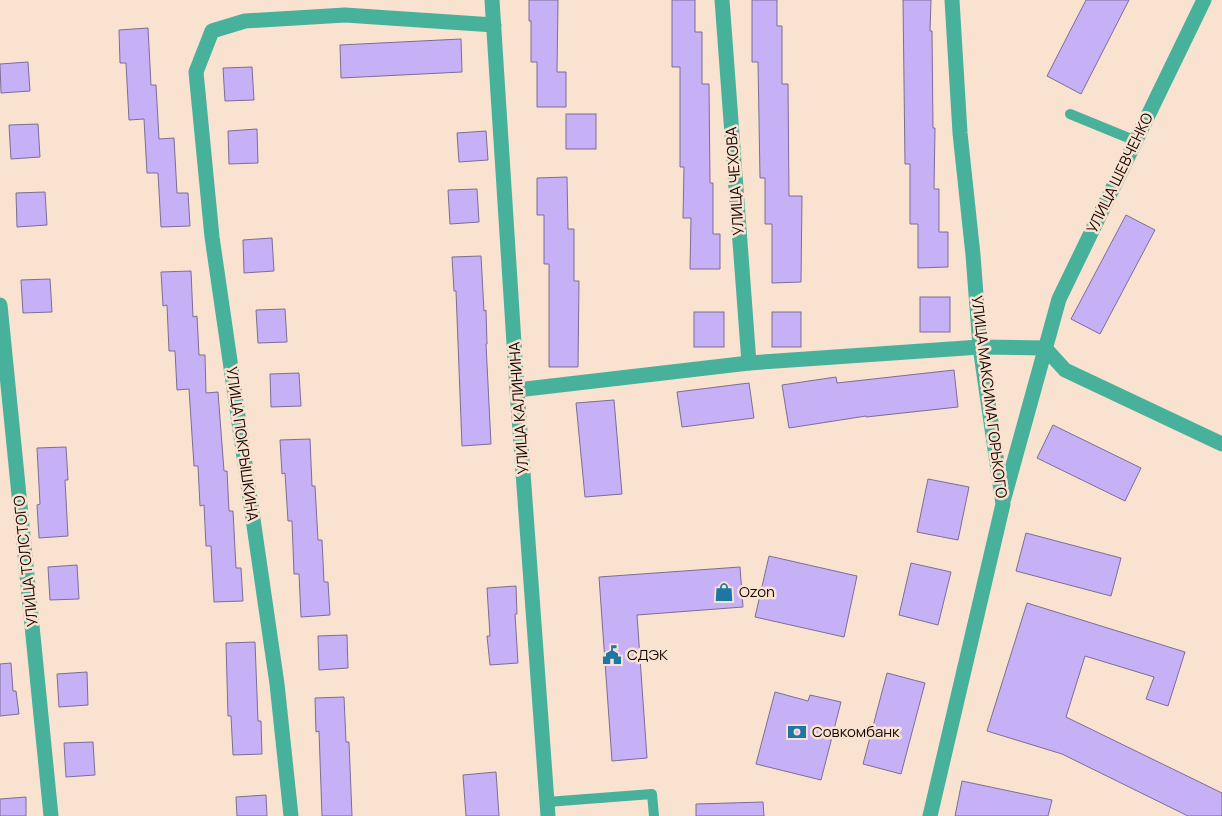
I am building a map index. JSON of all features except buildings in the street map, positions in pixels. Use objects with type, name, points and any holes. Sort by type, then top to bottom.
[{"type":"street","name":"УЛИЦА КАЛИНИНА","points":[[492,0],[517,390],[548,809]]},
{"type":"street","name":"УЛИЦА ЧЕХОВА","points":[[722,0],[750,363]]},
{"type":"street","name":"УЛИЦА МАКСИМА ГОРЬКОГО","points":[[930,816],[1003,504],[980,346],[960,133],[952,0]]},
{"type":"street","name":"УЛИЦА ШЕВЧЕНКО","points":[[1003,504],[1060,299],[1204,0]]},
{"type":"street","name":"УЛИЦА ПОКРЫШКИНА","points":[[291,816],[277,684],[212,237],[196,72],[212,31],[245,21],[345,15],[494,25]]},
{"type":"street","name":"УЛИЦА ТОЛСТОГО","points":[[0,305],[51,816]]},
{"type":"street","points":[[517,390],[750,363],[980,346],[1045,348],[1064,370],[1222,444]]},
{"type":"lane","points":[[1070,114],[1136,141]]},
{"type":"lane","points":[[548,809],[652,794],[654,816]]},
{"type":"place","name":"Ozon","points":[[724,592]]},
{"type":"place","name":"СДЭК","points":[[612,655]]},
{"type":"place","name":"Совкомбанк","points":[[797,732]]}]
